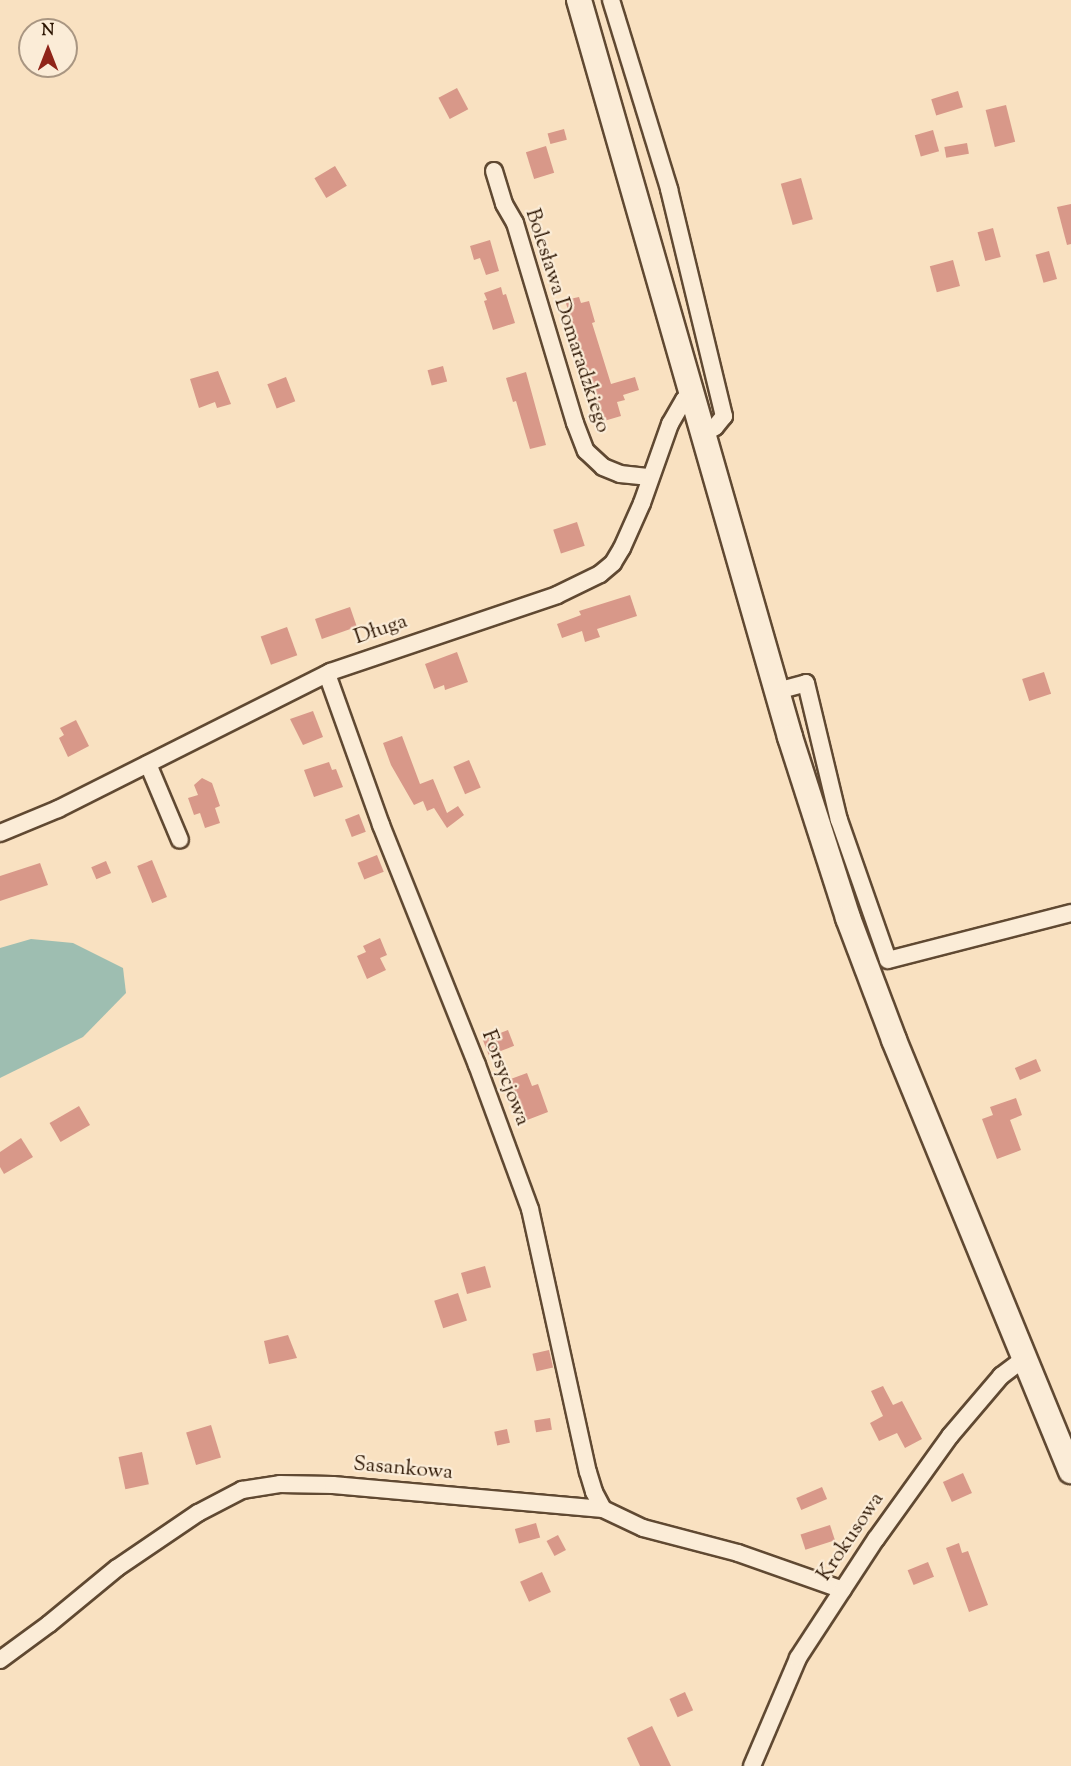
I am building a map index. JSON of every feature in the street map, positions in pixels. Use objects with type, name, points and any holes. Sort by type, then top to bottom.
[{"type":"main road","points":[[579,0],[777,691],[848,918],[894,1040],[1071,1471]]},
{"type":"street","points":[[611,0],[669,189],[724,416],[715,427],[703,434]]},
{"type":"street","name":"Bolesława Domaradzkiego","points":[[494,171],[504,204],[515,223],[574,423],[586,451],[603,467],[620,474],[650,477]]},
{"type":"street","name":"Długa","points":[[0,833],[58,809],[327,674],[556,595],[600,574],[613,563],[622,548],[673,417],[684,400],[692,396]]},
{"type":"street","name":"Forsycjowa","points":[[327,674],[381,825],[477,1065],[530,1209],[588,1472],[603,1509]]},
{"type":"street","points":[[777,691],[806,683],[839,820],[888,960],[1071,912]]},
{"type":"street","points":[[148,764],[180,840]]},
{"type":"street","name":"Krokusowa","points":[[752,1766],[798,1658],[843,1590],[950,1436],[1001,1376],[1025,1358]]},
{"type":"street","name":"Sasankowa","points":[[0,1660],[146,1546],[206,1508],[242,1490],[280,1484],[333,1485],[603,1509],[643,1528],[738,1553],[843,1590]]},
{"type":"shaded area","points":[[31,939],[73,943],[123,968],[126,993],[83,1037],[0,1078],[0,948]]},
{"type":"building","points":[[457,88],[468,109],[450,119],[438,98]]},
{"type":"building","points":[[958,91],[963,107],[936,115],[931,99]]},
{"type":"building","points":[[1006,105],[1015,142],[995,147],[986,110]]},
{"type":"building","points":[[564,129],[567,140],[550,144],[548,133]]},
{"type":"building","points":[[933,130],[939,151],[921,156],[915,135]]},
{"type":"building","points":[[967,143],[969,154],[946,158],[944,147]]},
{"type":"building","points":[[546,146],[554,173],[534,179],[526,152]]},
{"type":"building","points":[[335,166],[347,186],[326,198],[314,178]]},
{"type":"building","points":[[801,178],[813,219],[793,225],[781,184]]},
{"type":"building","points":[[1071,204],[1071,244],[1067,245],[1057,207]]},
{"type":"building","points":[[993,228],[1001,257],[985,261],[978,232]]},
{"type":"building","points":[[490,240],[499,271],[486,275],[480,258],[474,260],[470,246]]},
{"type":"building","points":[[1049,251],[1057,279],[1044,283],[1036,255]]},
{"type":"building","points":[[953,260],[960,286],[937,292],[930,266]]},
{"type":"building","points":[[501,287],[503,295],[506,294],[515,323],[493,330],[484,301],[487,300],[484,293]]},
{"type":"building","points":[[579,297],[581,303],[589,301],[595,322],[592,323],[611,384],[635,377],[639,390],[623,395],[625,400],[617,402],[621,416],[604,421],[599,403],[596,404],[565,300]]},
{"type":"building","points":[[443,366],[447,381],[432,386],[428,370]]},
{"type":"building","points":[[218,371],[231,404],[217,408],[215,402],[199,408],[190,379]]},
{"type":"building","points":[[526,372],[546,445],[530,449],[516,401],[513,402],[506,378]]},
{"type":"building","points":[[286,377],[295,401],[277,408],[267,384]]},
{"type":"building","points":[[577,522],[585,546],[561,554],[553,530]]},
{"type":"building","points":[[630,595],[637,616],[597,629],[600,637],[585,642],[582,631],[562,638],[557,624],[581,615],[579,611]]},
{"type":"building","points":[[350,607],[357,627],[322,639],[315,619]]},
{"type":"building","points":[[287,627],[297,655],[271,665],[261,637]]},
{"type":"building","points":[[457,652],[468,682],[445,690],[444,685],[434,689],[425,664]]},
{"type":"building","points":[[1044,672],[1051,694],[1029,701],[1022,679]]},
{"type":"building","points":[[313,711],[323,737],[303,745],[290,719]]},
{"type":"building","points":[[76,720],[89,746],[68,757],[59,738],[64,735],[60,728]]},
{"type":"building","points":[[402,736],[420,784],[433,779],[447,813],[458,806],[464,815],[447,828],[434,808],[427,811],[423,801],[414,805],[391,765],[383,743]]},
{"type":"building","points":[[469,760],[481,788],[465,794],[453,767]]},
{"type":"building","points":[[329,762],[332,770],[336,769],[343,787],[314,797],[304,770]]},
{"type":"building","points":[[202,778],[212,783],[220,806],[215,808],[220,823],[205,828],[200,813],[194,815],[188,798],[198,795],[194,785]]},
{"type":"building","points":[[359,814],[366,832],[352,837],[345,819]]},
{"type":"building","points":[[377,855],[384,872],[364,880],[358,863]]},
{"type":"building","points":[[152,860],[167,897],[152,903],[137,866]]},
{"type":"building","points":[[106,861],[111,873],[96,879],[91,867]]},
{"type":"building","points":[[40,863],[48,885],[0,901],[0,876]]},
{"type":"building","points":[[380,938],[387,955],[380,958],[386,970],[367,979],[357,956],[366,952],[363,946]]},
{"type":"building","points":[[508,1030],[514,1046],[489,1056],[483,1040]]},
{"type":"building","points":[[1036,1059],[1041,1071],[1020,1080],[1015,1068]]},
{"type":"building","points":[[527,1073],[532,1086],[538,1084],[548,1112],[522,1122],[508,1080]]},
{"type":"building","points":[[1016,1098],[1022,1115],[1010,1120],[1021,1150],[997,1159],[982,1119],[993,1115],[990,1107]]},
{"type":"building","points":[[79,1106],[90,1125],[61,1142],[50,1123]]},
{"type":"building","points":[[21,1138],[33,1157],[4,1174],[0,1167],[0,1152]]},
{"type":"building","points":[[485,1266],[491,1287],[467,1294],[461,1273]]},
{"type":"building","points":[[458,1293],[467,1321],[443,1328],[434,1301]]},
{"type":"building","points":[[288,1335],[297,1358],[269,1364],[264,1341]]},
{"type":"building","points":[[549,1350],[553,1368],[536,1371],[532,1354]]},
{"type":"building","points":[[883,1386],[893,1405],[902,1401],[922,1439],[905,1448],[897,1433],[879,1441],[870,1423],[883,1416],[871,1391]]},
{"type":"building","points":[[550,1418],[552,1430],[536,1432],[534,1421]]},
{"type":"building","points":[[211,1425],[221,1458],[196,1465],[186,1433]]},
{"type":"building","points":[[507,1429],[510,1443],[497,1445],[494,1432]]},
{"type":"building","points":[[142,1452],[149,1484],[125,1489],[119,1457]]},
{"type":"building","points":[[963,1473],[972,1493],[952,1502],[943,1482]]},
{"type":"building","points":[[822,1487],[827,1499],[801,1510],[796,1498]]},
{"type":"building","points":[[536,1523],[540,1537],[519,1543],[515,1529]]},
{"type":"building","points":[[830,1525],[835,1540],[805,1550],[801,1535]]},
{"type":"building","points":[[558,1535],[566,1550],[555,1556],[547,1541]]},
{"type":"building","points":[[959,1543],[962,1553],[968,1551],[988,1605],[969,1612],[946,1548]]},
{"type":"building","points":[[928,1562],[934,1577],[914,1585],[908,1570]]},
{"type":"building","points":[[542,1572],[551,1592],[529,1602],[520,1582]]},
{"type":"building","points":[[685,1692],[693,1710],[678,1717],[669,1699]]},
{"type":"building","points":[[652,1726],[671,1766],[640,1766],[627,1738]]}]
